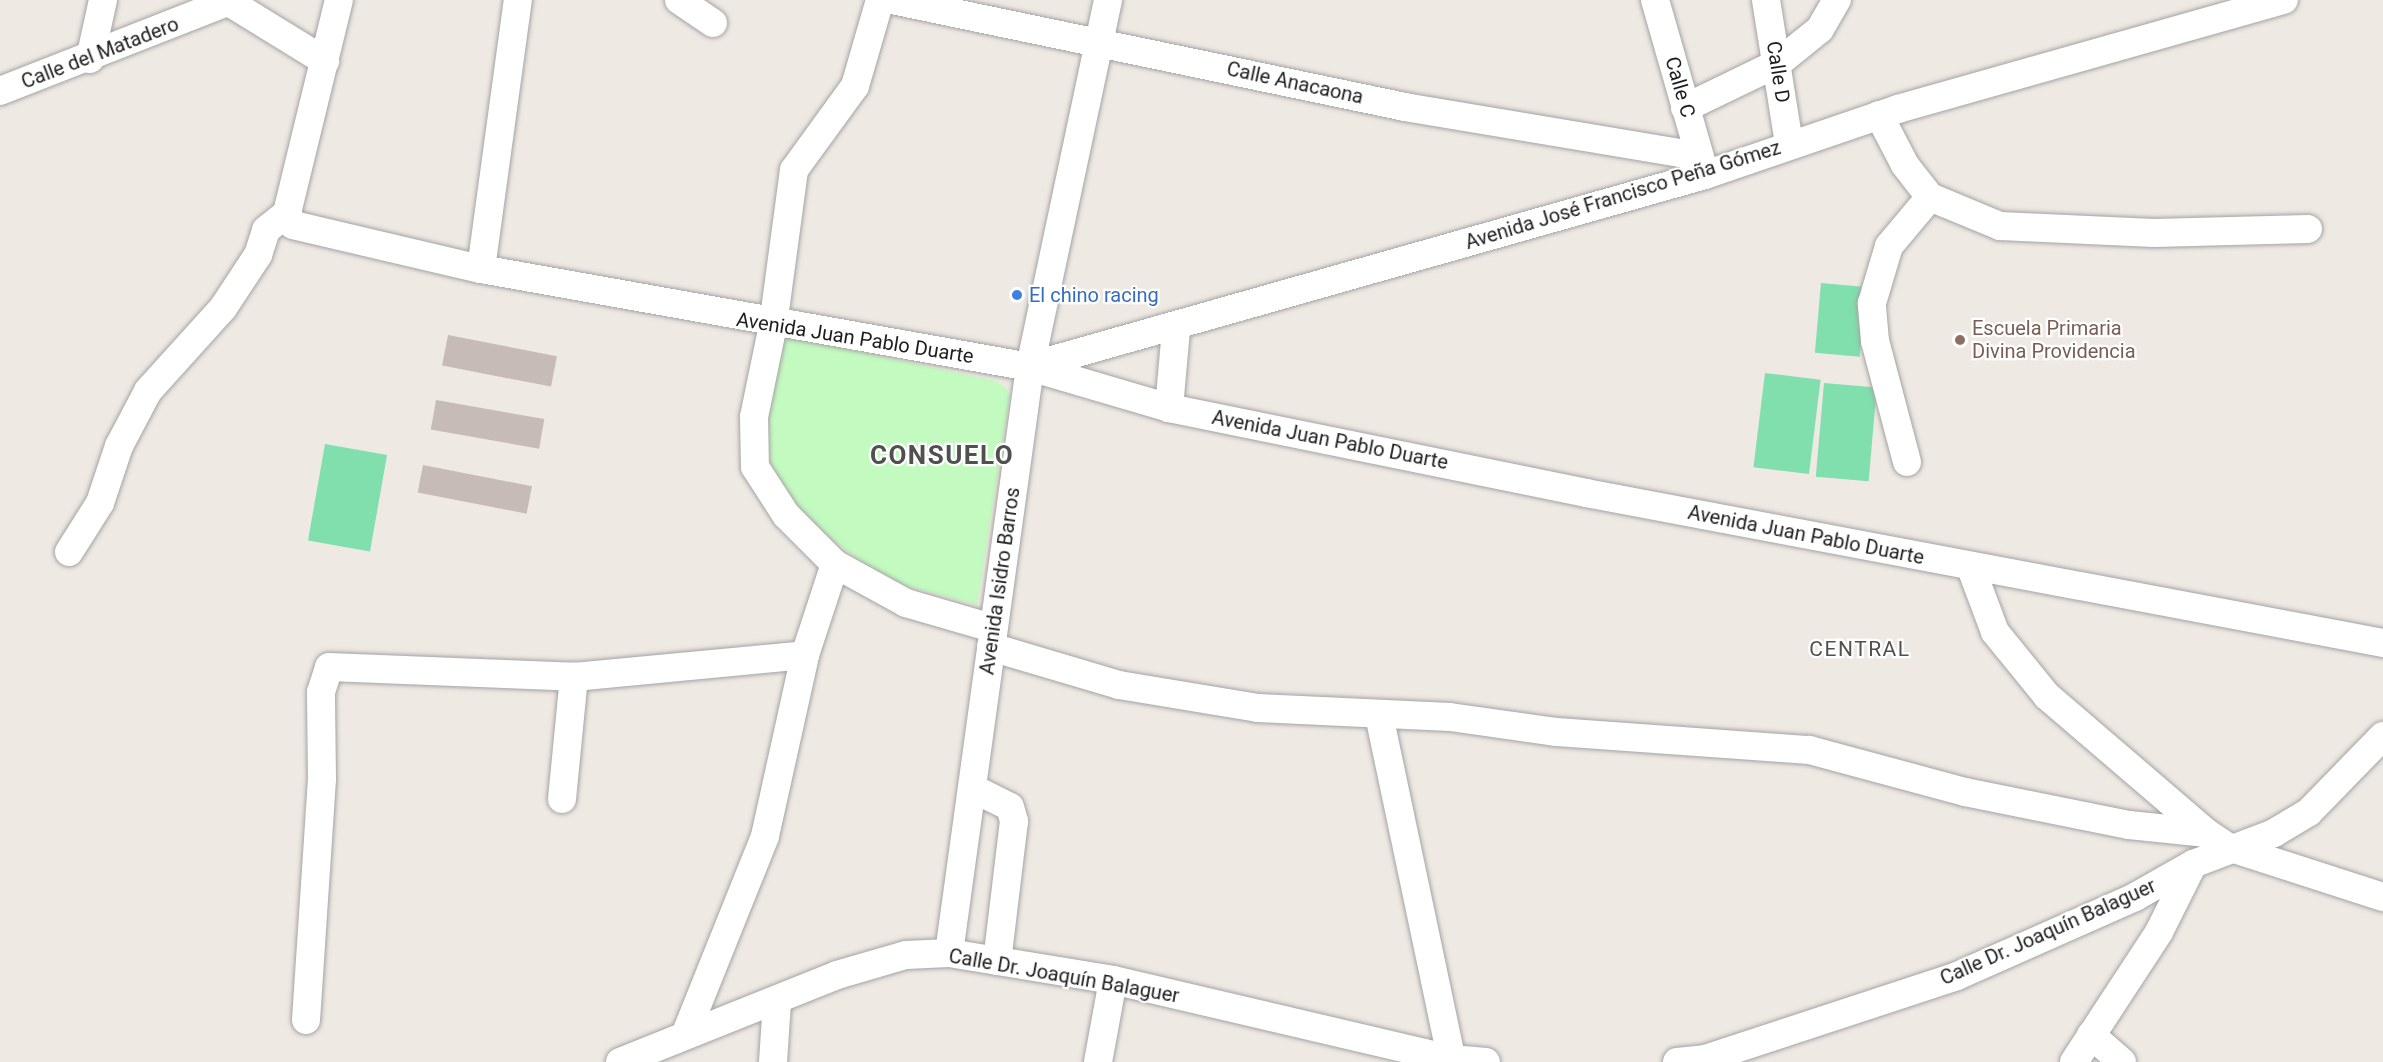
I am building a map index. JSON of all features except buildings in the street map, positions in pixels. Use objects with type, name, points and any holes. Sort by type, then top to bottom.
[{"type":"street","points":[[90,59],[103,0]]},
{"type":"street","points":[[69,552],[100,503],[118,446],[148,392],[223,309],[258,255],[266,230],[286,213],[339,0]]},
{"type":"street","points":[[482,269],[518,0]]},
{"type":"street","points":[[679,0],[713,23]]},
{"type":"street","points":[[880,0],[855,86],[796,164],[773,325],[754,417],[755,467],[786,515],[835,564],[906,603],[992,637],[1140,688],[1258,708],[1379,715],[1809,750],[1965,792],[2129,825],[2218,840],[2383,897]]},
{"type":"street","name":"Calle Anacaona","points":[[892,0],[1702,165]]},
{"type":"street","name":"Avenida Isidro Barros","points":[[949,953],[1030,367],[1108,0]]},
{"type":"street","name":"Calle C","points":[[1655,0],[1702,165]]},
{"type":"street","name":"Calle D","points":[[1766,0],[1778,63],[1789,144]]},
{"type":"street","points":[[1685,108],[1778,63],[1820,29],[1837,0]]},
{"type":"street","name":"Avenida José Francisco Peña Gómez","points":[[1030,367],[1176,328],[1702,165],[1789,144],[2244,6],[2284,0]]},
{"type":"street","points":[[230,1],[325,61]]},
{"type":"street","name":"Calle del Matadero","points":[[0,91],[90,59],[230,1]]},
{"type":"street","points":[[1879,115],[1905,165],[1930,197],[2000,226],[2055,231],[2308,229]]},
{"type":"street","points":[[1907,462],[1875,341],[1872,303],[1889,246],[1930,197]]},
{"type":"street","name":"Avenida Juan Pablo Duarte","points":[[286,213],[293,225],[482,269],[773,325],[1030,367],[1169,408],[1971,568],[2383,643]]},
{"type":"street","points":[[1169,408],[1176,328]]},
{"type":"street","points":[[686,1033],[765,836],[805,655],[835,564]]},
{"type":"street","points":[[1971,568],[1995,632],[2047,696],[2218,840]]},
{"type":"street","points":[[306,1020],[322,780],[321,692],[329,667],[574,677],[805,655]]},
{"type":"street","points":[[562,798],[574,677]]},
{"type":"street","points":[[1379,715],[1451,1060]]},
{"type":"street","name":"Calle Dr. Joaquín Balaguer","points":[[1677,1062],[1705,1059],[1957,976],[2135,897],[2193,864],[2218,840],[2274,832],[2309,812],[2383,736]]},
{"type":"street","points":[[972,788],[1010,807],[1014,821],[997,961]]},
{"type":"street","points":[[2074,1062],[2159,932],[2193,864]]},
{"type":"street","name":"Calle Dr. Joaquín Balaguer","points":[[620,1062],[686,1033],[906,955],[949,953],[1113,980],[1451,1060],[1485,1062]]},
{"type":"street","points":[[1098,1062],[1113,980]]},
{"type":"street","points":[[772,1062],[777,1002]]},
{"type":"street","points":[[2091,1035],[2122,1062]]},
{"type":"green space","points":[[1821,283],[1866,287],[1860,357],[1815,353]]},
{"type":"green space","points":[[784,336],[996,381],[1005,387],[1010,396],[977,605],[886,580],[798,514],[771,476],[769,417]]},
{"type":"green space","points":[[1765,373],[1821,380],[1809,474],[1753,467]]},
{"type":"green space","points":[[1824,383],[1877,388],[1869,481],[1816,477]]},
{"type":"green space","points":[[325,444],[387,455],[370,551],[308,541]]},
{"type":"place","name":"El chino racing","points":[[1017,295]]},
{"type":"place","name":"Escuela Primaria Divina Providencia","points":[[1960,340]]},
{"type":"district","name":"CONSUELO","points":[[942,456]]},
{"type":"district","name":"CENTRAL","points":[[1860,649]]}]
